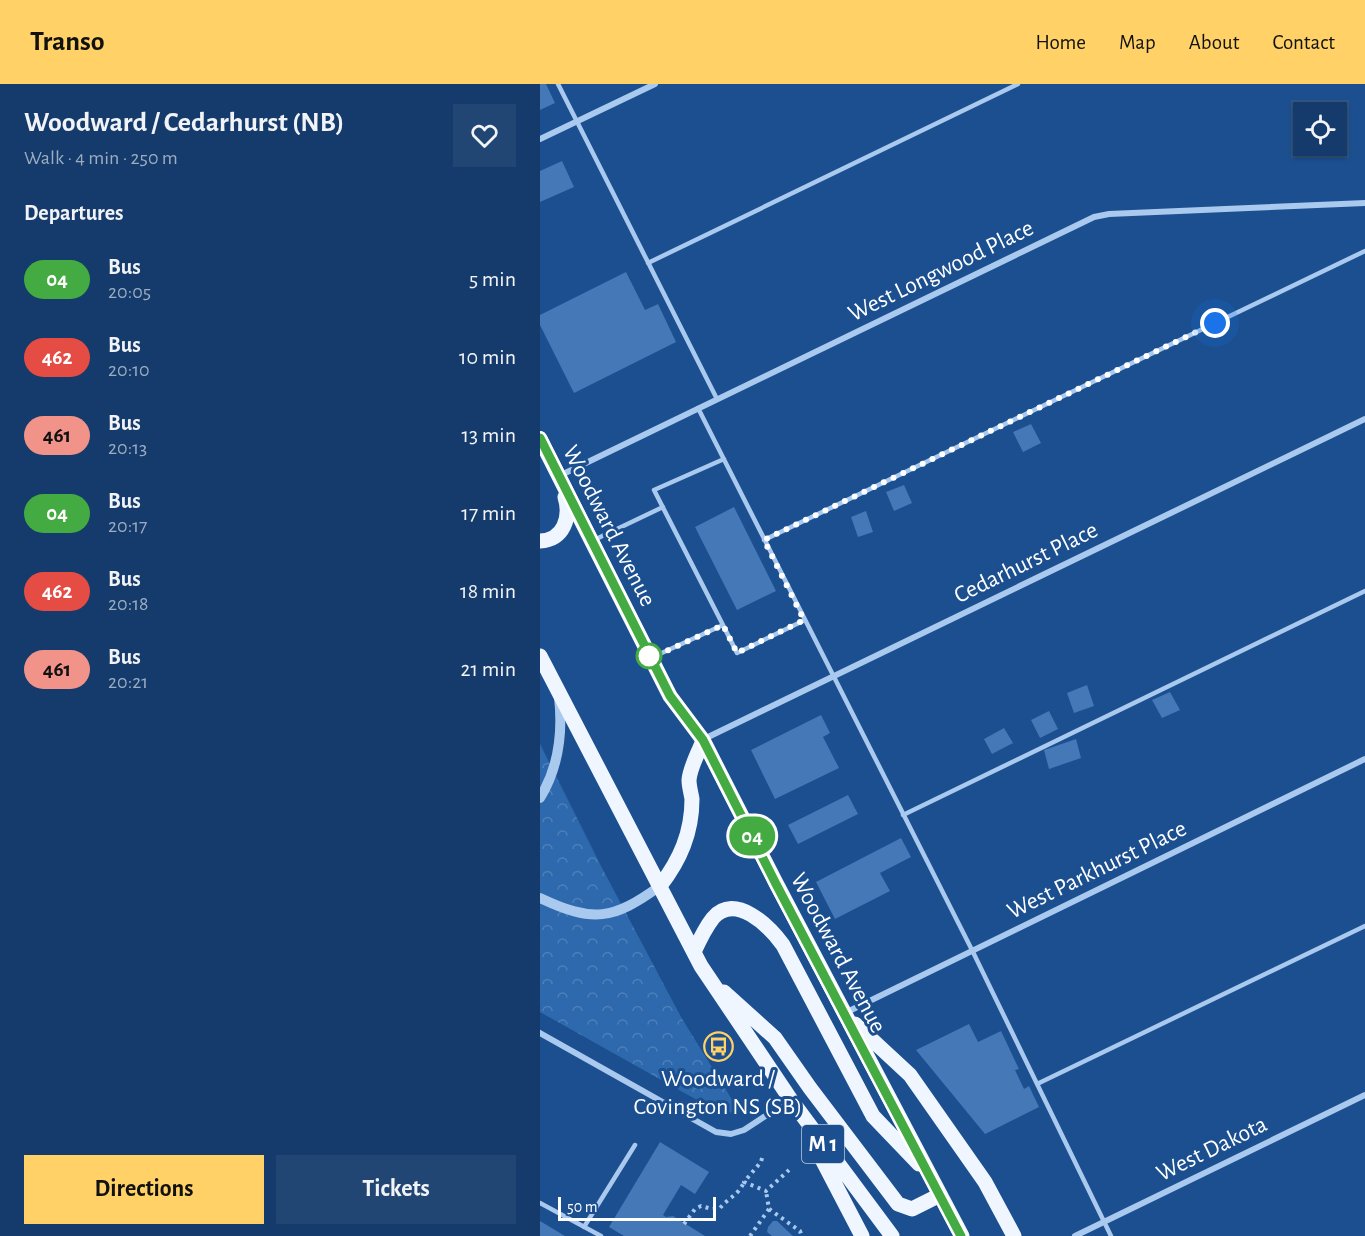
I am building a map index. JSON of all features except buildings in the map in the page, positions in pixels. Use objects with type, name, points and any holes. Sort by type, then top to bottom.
[{"type":"main road","name":"Woodward Avenue","points":[[540,438],[670,696],[703,740],[776,884],[962,1236]]},
{"type":"main road","points":[[540,541],[547,541],[566,525],[567,505],[559,476]]},
{"type":"main road","name":"M 1","points":[[540,656],[709,978],[790,1100],[892,1236]]},
{"type":"main road","points":[[660,886],[677,861],[688,834],[692,798],[689,779],[703,740]]},
{"type":"main road","points":[[694,952],[712,918],[723,911],[731,909],[746,912],[766,925],[783,945],[873,1116],[931,1177]]},
{"type":"main road","points":[[709,978],[775,1038],[823,1106],[898,1204],[912,1209],[940,1195]]},
{"type":"main road","points":[[844,1014],[910,1075],[986,1182],[1014,1236]]},
{"type":"main road","points":[[790,1100],[862,1236]]},
{"type":"street","points":[[540,139],[655,84]]},
{"type":"street","name":"West Longwood Place","points":[[559,476],[1094,217],[1109,214],[1365,203]]},
{"type":"street","name":"Cedarhurst Place","points":[[703,740],[1365,419]]},
{"type":"street","points":[[540,798],[551,776],[559,749],[561,730],[558,694]]},
{"type":"street","name":"West Parkhurst Place","points":[[844,1014],[1365,759]]},
{"type":"street","points":[[540,898],[565,910],[595,915],[617,912],[660,886]]},
{"type":"street","points":[[540,1033],[716,1132],[731,1134],[744,1130],[790,1100]]},
{"type":"street","name":"West Dakota","points":[[1076,1236],[1365,1095]]},
{"type":"lane","points":[[558,84],[717,399]]},
{"type":"lane","points":[[648,263],[1018,84]]},
{"type":"lane","points":[[764,540],[1365,251]]},
{"type":"lane","points":[[698,408],[972,950],[1111,1236]]},
{"type":"lane","points":[[724,459],[654,490],[737,653],[804,620]]},
{"type":"lane","points":[[591,541],[663,507]]},
{"type":"lane","points":[[903,815],[1365,591]]},
{"type":"lane","points":[[651,658],[723,625]]},
{"type":"lane","points":[[1037,1084],[1365,926]]},
{"type":"lane","points":[[584,1227],[635,1145]]},
{"type":"lane","points":[[540,1203],[602,1236]]},
{"type":"path","points":[[684,1224],[695,1209],[701,1206],[712,1209],[720,1208],[726,1200],[739,1193],[744,1182],[762,1158]]},
{"type":"path","points":[[766,1191],[789,1170]]},
{"type":"path","points":[[744,1182],[766,1191]]},
{"type":"path","points":[[750,1236],[769,1209],[766,1191]]},
{"type":"path","points":[[769,1209],[801,1234]]},
{"type":"green space","points":[[540,744],[681,1017],[739,1111],[722,1114],[540,1012]]},
{"type":"bus line","name":"04","points":[[540,438],[670,696],[703,740],[961,1236]]},
{"type":"place","name":"Woodward / Covington NS (SB)","points":[[718,1046]]},
{"type":"route","points":[[649,656],[651,658],[723,625],[737,653],[804,620],[764,540],[1215,323]]}]
